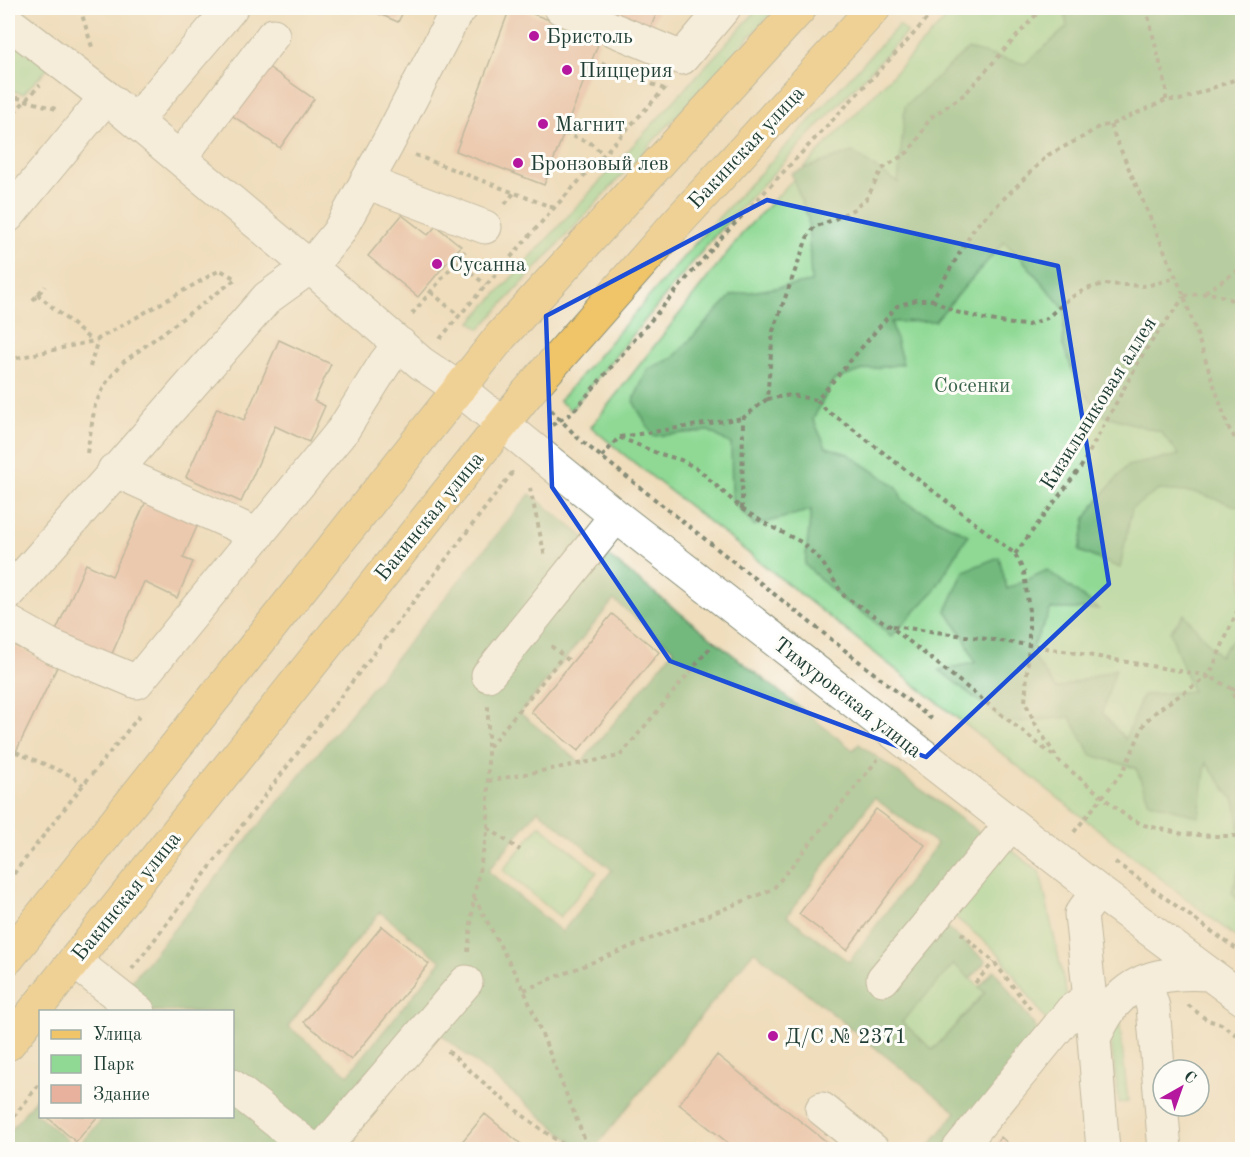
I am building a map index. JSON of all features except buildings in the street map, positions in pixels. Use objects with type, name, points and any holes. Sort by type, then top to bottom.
[{"type":"main road","points":[[9,954],[501,336],[800,8]]},
{"type":"main road","name":"Бакинская улица","points":[[8,1044],[501,424],[675,225],[874,8]]},
{"type":"street","points":[[135,121],[231,8]]},
{"type":"street","points":[[8,594],[114,470],[267,298],[310,267],[338,233],[460,8]]},
{"type":"street","points":[[561,8],[682,58],[724,8]]},
{"type":"street","name":"Тимуровская улица","points":[[8,22],[61,63],[98,108],[135,121],[421,363],[458,388],[616,516],[1010,823],[1242,998]]},
{"type":"street","points":[[180,158],[273,35]]},
{"type":"street","points":[[8,216],[98,108]]},
{"type":"street","points":[[366,182],[485,227]]},
{"type":"street","points":[[8,622],[51,646],[137,682],[343,430],[385,363],[396,341]]},
{"type":"street","points":[[114,470],[258,535]]},
{"type":"street","points":[[488,675],[616,516]]},
{"type":"street","points":[[883,979],[1010,823]]},
{"type":"street","points":[[1098,891],[1081,914],[1103,1149]]},
{"type":"street","points":[[74,961],[127,1002]]},
{"type":"street","points":[[1094,1038],[1116,1002],[1128,990],[1161,976],[1180,973],[1209,974]]},
{"type":"street","points":[[1145,981],[1153,1006],[1165,1149]]},
{"type":"street","points":[[322,1149],[466,982]]},
{"type":"street","points":[[958,1149],[1072,1010],[1089,998]]},
{"type":"street","points":[[234,1088],[313,1149]]},
{"type":"street","points":[[822,1108],[873,1149]]},
{"type":"path","points":[[550,426],[572,413],[722,237],[936,8]]},
{"type":"path","points":[[767,399],[773,331],[807,238],[814,227],[854,209],[867,198],[882,169],[908,152],[930,118],[965,94],[1042,8]]},
{"type":"path","points":[[1146,8],[1166,87],[1166,100]]},
{"type":"path","points":[[8,119],[61,63]]},
{"type":"path","points":[[602,63],[664,89]]},
{"type":"path","points":[[932,300],[975,227],[1048,155],[1100,126],[1110,125],[1166,100],[1180,100],[1242,77]]},
{"type":"path","points":[[8,95],[25,100],[98,108]]},
{"type":"path","points":[[1110,125],[1184,296],[1228,427],[1242,449]]},
{"type":"path","points":[[564,133],[592,144],[603,154]]},
{"type":"path","points":[[387,145],[554,208]]},
{"type":"path","points":[[396,341],[431,292],[514,193]]},
{"type":"path","points":[[457,261],[486,285]]},
{"type":"path","points":[[1204,293],[1242,268]]},
{"type":"path","points":[[8,360],[99,339],[220,270],[267,298]]},
{"type":"path","points":[[816,400],[897,306],[916,300],[932,300],[956,312],[984,319],[1028,325],[1047,318],[1070,298],[1086,289],[1104,284],[1146,286],[1176,278]]},
{"type":"path","points":[[84,457],[88,451],[95,405],[106,383],[122,363],[236,279]]},
{"type":"path","points":[[33,300],[45,286]]},
{"type":"path","points":[[431,292],[459,316]]},
{"type":"path","points":[[1184,296],[1204,293],[1226,296],[1242,306]]},
{"type":"path","points":[[37,294],[91,341]]},
{"type":"path","name":"Кизильниковая аллея","points":[[1015,554],[1081,467],[1144,352],[1184,296]]},
{"type":"path","points":[[90,367],[99,339]]},
{"type":"path","points":[[602,457],[619,437],[743,418],[767,399],[791,395],[816,400],[829,413],[1015,554],[1024,572],[1029,611],[1025,702],[1036,725],[1059,761]]},
{"type":"path","points":[[551,409],[579,439],[935,722]]},
{"type":"path","points":[[742,509],[743,418]]},
{"type":"path","points":[[619,437],[681,460],[698,469],[742,509],[803,543],[822,562],[844,596],[890,626],[1127,817],[1144,825],[1183,834],[1242,836]]},
{"type":"path","points":[[127,1002],[512,473],[518,478]]},
{"type":"path","points":[[925,485],[931,480]]},
{"type":"path","points":[[524,483],[539,495]]},
{"type":"path","points":[[531,488],[553,596]]},
{"type":"path","points":[[1074,832],[1124,770],[1145,723],[1159,710],[1209,676],[1242,600]]},
{"type":"path","points":[[890,626],[1029,645],[1209,676],[1232,689],[1242,690]]},
{"type":"path","points":[[488,781],[620,756],[713,644]]},
{"type":"path","points":[[488,747],[563,656]]},
{"type":"path","points":[[466,982],[474,896],[489,828],[488,675]]},
{"type":"path","points":[[1232,689],[1242,724]]},
{"type":"path","points":[[16,752],[72,776],[83,785]]},
{"type":"path","points":[[524,990],[773,889],[883,754]]},
{"type":"path","points":[[489,828],[520,850]]},
{"type":"path","points":[[1111,859],[1242,952]]},
{"type":"path","points":[[474,896],[524,990],[589,1149]]},
{"type":"path","points":[[938,912],[994,962],[1050,1036]]},
{"type":"path","points":[[975,983],[994,962]]},
{"type":"path","points":[[1221,1024],[1242,1039]]},
{"type":"path","points":[[424,1030],[473,1074],[551,1137],[572,1149]]},
{"type":"path","points":[[8,1124],[39,1084]]},
{"type":"highlighted area","points":[[767,200],[1058,266],[1109,584],[926,757],[670,661],[552,487],[546,316]]},
{"type":"green space","points":[[759,8],[776,8],[480,329],[471,322]]},
{"type":"green space","name":"Сосенки","points":[[956,8],[1242,8],[1242,942],[591,427],[745,230]]},
{"type":"green space","points":[[1064,8],[1242,8],[1242,508],[1198,493],[1159,490],[1132,508],[1120,568],[1079,551],[1086,518],[1127,466],[1179,455],[1161,432],[1103,415],[1078,384],[1063,346],[1065,310],[1021,258],[1004,242],[935,321],[891,322],[903,364],[864,370],[834,380],[813,419],[826,447],[848,454],[897,487],[903,501],[968,535],[934,591],[891,637],[871,618],[844,601],[805,565],[811,510],[754,526],[732,500],[731,444],[709,431],[653,436],[633,401],[648,369],[673,358],[732,295],[811,282],[808,218],[791,173],[852,152],[898,183],[905,106],[968,49],[1025,64],[1067,27]]},
{"type":"green space","points":[[899,25],[907,32],[717,233],[571,410],[559,401],[705,232]]},
{"type":"green space","points":[[8,34],[50,66],[23,94],[8,89]]},
{"type":"green space","points":[[530,494],[853,750],[859,744],[991,841],[938,920],[986,961],[970,979],[954,964],[902,1022],[933,1050],[985,993],[979,987],[994,970],[1041,1035],[944,1149],[927,1149],[956,1112],[754,951],[594,1149],[581,1149],[437,1031],[309,1149],[8,1150],[8,1134],[39,1094],[39,1106],[35,1112],[39,1118],[76,1148],[103,1118],[234,1118],[234,1010],[108,1010]],"holes":[[[614,600],[674,650],[581,763],[520,713]],[[874,798],[937,844],[849,962],[787,916]],[[538,810],[612,870],[562,932],[488,871]],[[380,912],[441,961],[348,1075],[288,1026]]]},
{"type":"green space","points":[[999,557],[1007,589],[1047,570],[1099,609],[1051,609],[1030,652],[1056,689],[1116,669],[1102,713],[1125,739],[1143,695],[1192,691],[1170,632],[1184,614],[1219,656],[1242,628],[1242,852],[1236,803],[1206,763],[1199,817],[1149,802],[1136,768],[1091,755],[1070,717],[1007,723],[939,670],[975,663],[964,637],[946,611],[964,571]]},
{"type":"green space","points":[[540,825],[597,872],[560,917],[503,870]]},
{"type":"green space","points":[[1004,845],[1040,872],[1069,1005],[1051,1027],[999,954],[948,911]]},
{"type":"green space","points":[[1242,858],[1242,907],[1232,892]]},
{"type":"green space","points":[[954,964],[985,992],[933,1050],[901,1021]]},
{"type":"green space","points":[[1119,1017],[1128,1102],[1119,1103],[1110,1035]]},
{"type":"place","name":"Бристоль","points":[[534,36]]},
{"type":"place","name":"Пиццерия","points":[[567,70]]},
{"type":"place","name":"Магнит","points":[[543,124]]},
{"type":"place","name":"Бронзовый лев","points":[[518,163]]},
{"type":"place","name":"Сусанна","points":[[437,264]]},
{"type":"place","name":"Д/C № 2371","points":[[773,1036]]}]
